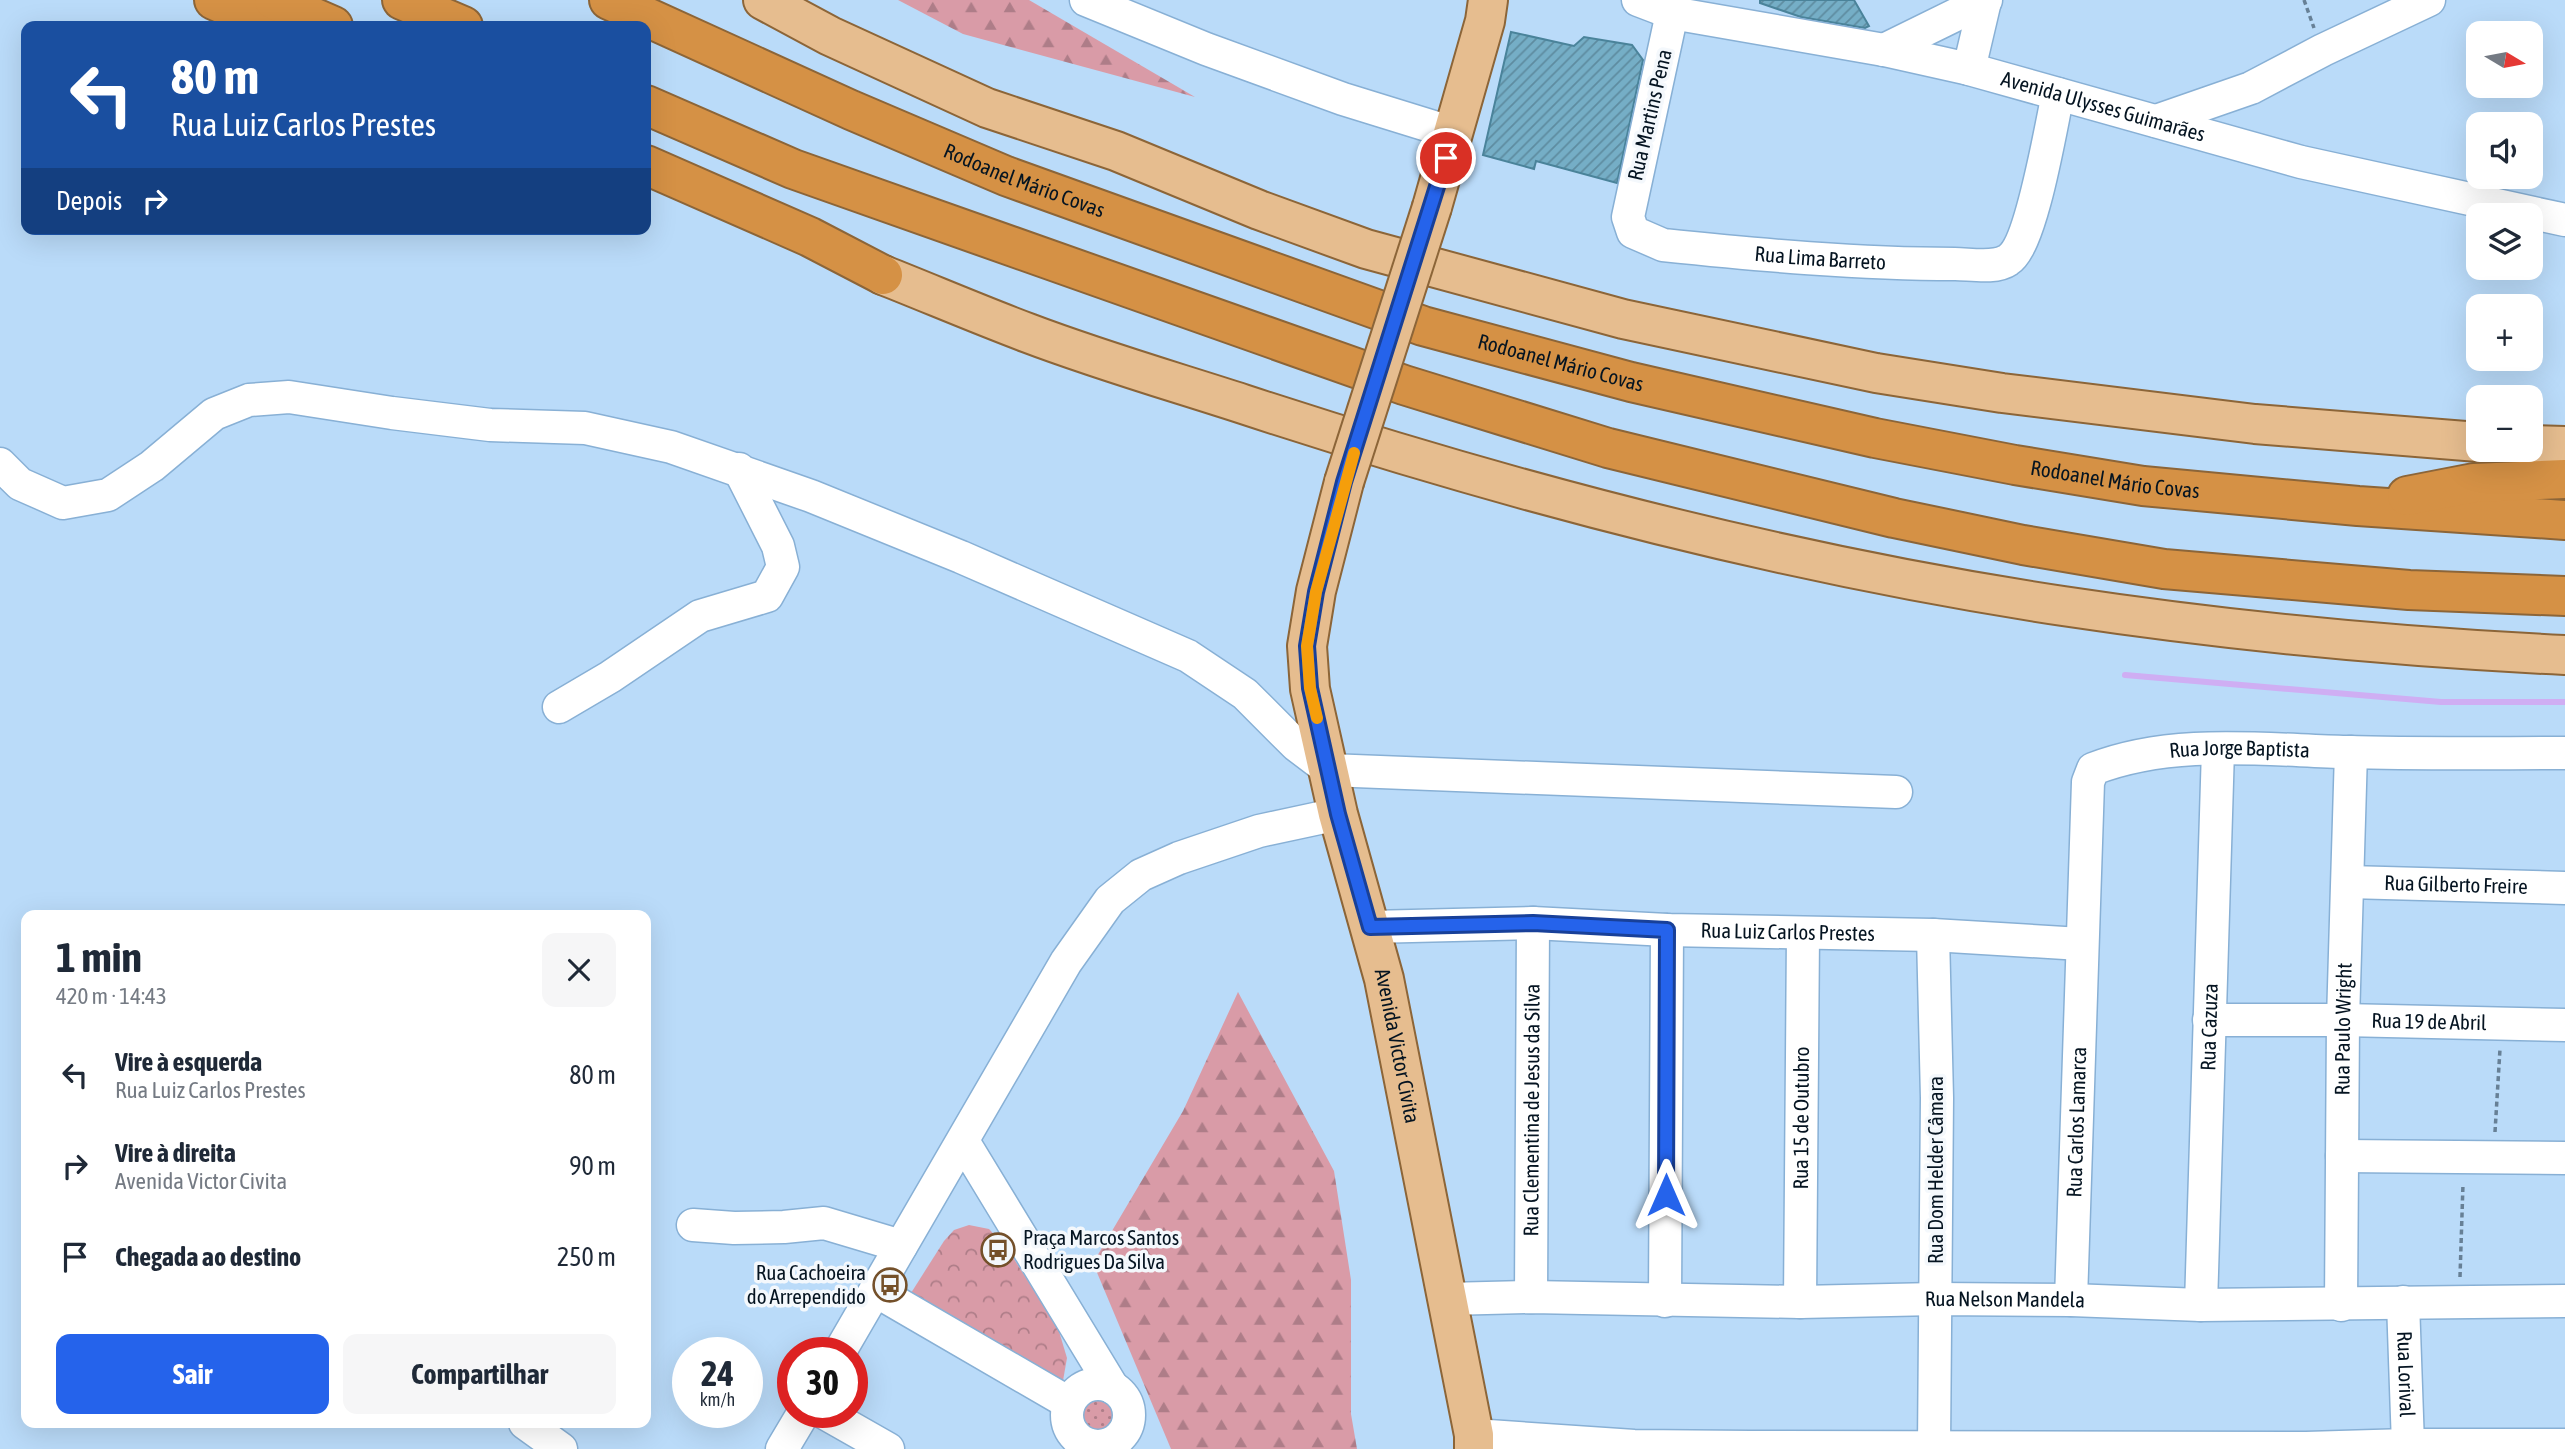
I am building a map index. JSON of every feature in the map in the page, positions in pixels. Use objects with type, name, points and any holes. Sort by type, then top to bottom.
[{"type":"highway","points":[[214,0],[262,21]]},
{"type":"highway","points":[[274,0],[322,21]]},
{"type":"highway","points":[[402,0],[451,21]]},
{"type":"highway","name":"Rodoanel Mário Covas","points":[[609,0],[851,110],[1006,176],[1423,326],[1631,382],[1875,438],[2143,486],[2529,520],[2565,520]]},
{"type":"highway","points":[[651,107],[793,169],[1404,385],[1608,448],[1894,518],[2023,545],[2164,569],[2409,590],[2565,596]]},
{"type":"highway","points":[[651,167],[810,237],[883,275]]},
{"type":"highway","points":[[651,187],[805,251],[883,275]]},
{"type":"highway","points":[[2358,506],[2474,484],[2565,479]]},
{"type":"main road","points":[[763,0],[830,36],[987,108],[1116,151],[1259,210],[1366,249],[1623,319],[1877,373],[2002,393],[2255,424],[2466,441]]},
{"type":"main road","name":"Avenida Victor Civita","points":[[1474,1442],[1384,979],[1338,814],[1310,688],[1307,646],[1316,592],[1344,482],[1432,208],[1485,21],[1488,0]]},
{"type":"main road","points":[[883,275],[1032,334],[1396,453],[1591,508],[1748,546],[1955,588],[2164,620],[2375,643],[2565,655]]},
{"type":"main road","points":[[2543,445],[2565,446]]},
{"type":"street","points":[[1086,0],[1206,49],[1453,133]]},
{"type":"street","name":"Avenida Ulysses Guimarães","points":[[1638,0],[1672,13],[1885,50],[1969,69],[2301,162],[2565,220]]},
{"type":"street","points":[[1885,50],[1985,0]]},
{"type":"street","points":[[1969,69],[1985,0]]},
{"type":"street","points":[[2156,121],[2251,88],[2323,50],[2429,0]]},
{"type":"street","name":"Rua Martins Pena","points":[[1628,217],[1672,13]]},
{"type":"street","points":[[2230,140],[2251,88]]},
{"type":"street","name":"Rua Lima Barreto","points":[[1628,217],[1633,232],[1663,245],[1924,264],[1992,264],[2007,261],[2020,247],[2034,201],[2058,94]]},
{"type":"street","points":[[0,464],[20,484],[63,503],[108,495],[152,467],[214,414],[248,400],[289,397],[490,425],[585,428],[671,447],[739,469],[961,557],[1188,656],[1245,694],[1296,745],[1329,770],[1896,792]]},
{"type":"street","points":[[559,707],[610,677],[700,615],[767,596],[783,567],[778,546],[739,469]]},
{"type":"street","name":"Rua Jorge Baptista","points":[[2081,944],[2088,782],[2093,769],[2115,760],[2150,753],[2218,749],[2565,753]]},
{"type":"street","name":"Rua Cazuza","points":[[2201,1305],[2218,749]]},
{"type":"street","name":"Rua Paulo Wright","points":[[2341,1305],[2343,1020],[2351,752]]},
{"type":"street","points":[[849,1337],[1066,961],[1110,900],[1140,875],[1179,858],[1259,831],[1338,814]]},
{"type":"street","name":"Rua Gilberto Freire","points":[[2348,882],[2565,888]]},
{"type":"street","name":"Rua Luiz Carlos Prestes","points":[[1370,927],[1533,923],[1667,930],[1933,935],[2081,944]]},
{"type":"street","name":"Rua Clementina de Jesus da Silva","points":[[1531,1297],[1533,923]]},
{"type":"street","points":[[1665,1301],[1667,930]]},
{"type":"street","name":"Rua 15 de Outubro","points":[[1800,1303],[1803,933]]},
{"type":"street","name":"Rua Dom Helder Câmara","points":[[1933,935],[1937,1098],[1934,1446]]},
{"type":"street","name":"Rua Carlos Lamarca","points":[[2071,1300],[2081,944]]},
{"type":"street","name":"Rua 19 de Abril","points":[[2209,1020],[2565,1025]]},
{"type":"street","points":[[963,1141],[1078,1333],[1113,1388],[1127,1401],[1130,1410],[1127,1429],[1115,1446],[1089,1446],[1078,1440],[1069,1418],[1078,1333]]},
{"type":"street","points":[[2342,1156],[2565,1158]]},
{"type":"street","points":[[693,1225],[772,1228],[824,1223],[901,1246]]},
{"type":"street","points":[[876,1291],[1069,1418]]},
{"type":"street","name":"Rua Nelson Mandela","points":[[1447,1299],[1531,1297],[1800,1303],[1935,1299],[2071,1300],[2201,1305],[2565,1301]]},
{"type":"street","name":"Rua Lorival","points":[[2403,1302],[2408,1445]]},
{"type":"street","points":[[1069,1418],[1096,1384],[1113,1388]]},
{"type":"street","points":[[533,1428],[561,1449]]},
{"type":"street","points":[[782,1449],[794,1428]]},
{"type":"street","points":[[851,1428],[888,1449]]},
{"type":"street","points":[[1474,1442],[1750,1448],[2565,1445]]},
{"type":"path","points":[[2460,1301],[2478,1157],[2502,1023]]},
{"type":"green space","points":[[898,0],[1029,0],[1195,97],[963,34]]},
{"type":"green space","points":[[1238,992],[1334,1171],[1351,1280],[1351,1414],[1357,1449],[1171,1449],[1093,1263],[1183,1111]]},
{"type":"green space","points":[[969,1225],[989,1229],[1007,1248],[1058,1328],[1067,1358],[1061,1392],[911,1293],[944,1241],[954,1230]]},
{"type":"green space","points":[[1098,1394],[1111,1399],[1116,1412],[1111,1425],[1098,1430],[1085,1425],[1080,1412],[1085,1399]]},
{"type":"building","points":[[1760,0],[1854,0],[1869,26],[1865,28],[1801,17],[1760,3]]},
{"type":"building","points":[[1511,32],[1574,46],[1584,37],[1632,45],[1643,60],[1617,183],[1536,161],[1534,169],[1483,155]]},
{"type":"waterway","points":[[2125,675],[2441,702],[2565,702]]},
{"type":"slow traffic","points":[[1317,718],[1310,688],[1307,646],[1316,592],[1354,453]]},
{"type":"place","name":"Praça Marcos Santos Rodrigues Da Silva","points":[[998,1250]]},
{"type":"place","name":"Rua Cachoeira do Arrependido","points":[[890,1285]]},
{"type":"route","points":[[1446,158],[1344,482],[1316,592],[1307,646],[1310,688],[1338,814],[1370,927],[1533,923],[1667,930],[1666,1195]]}]
